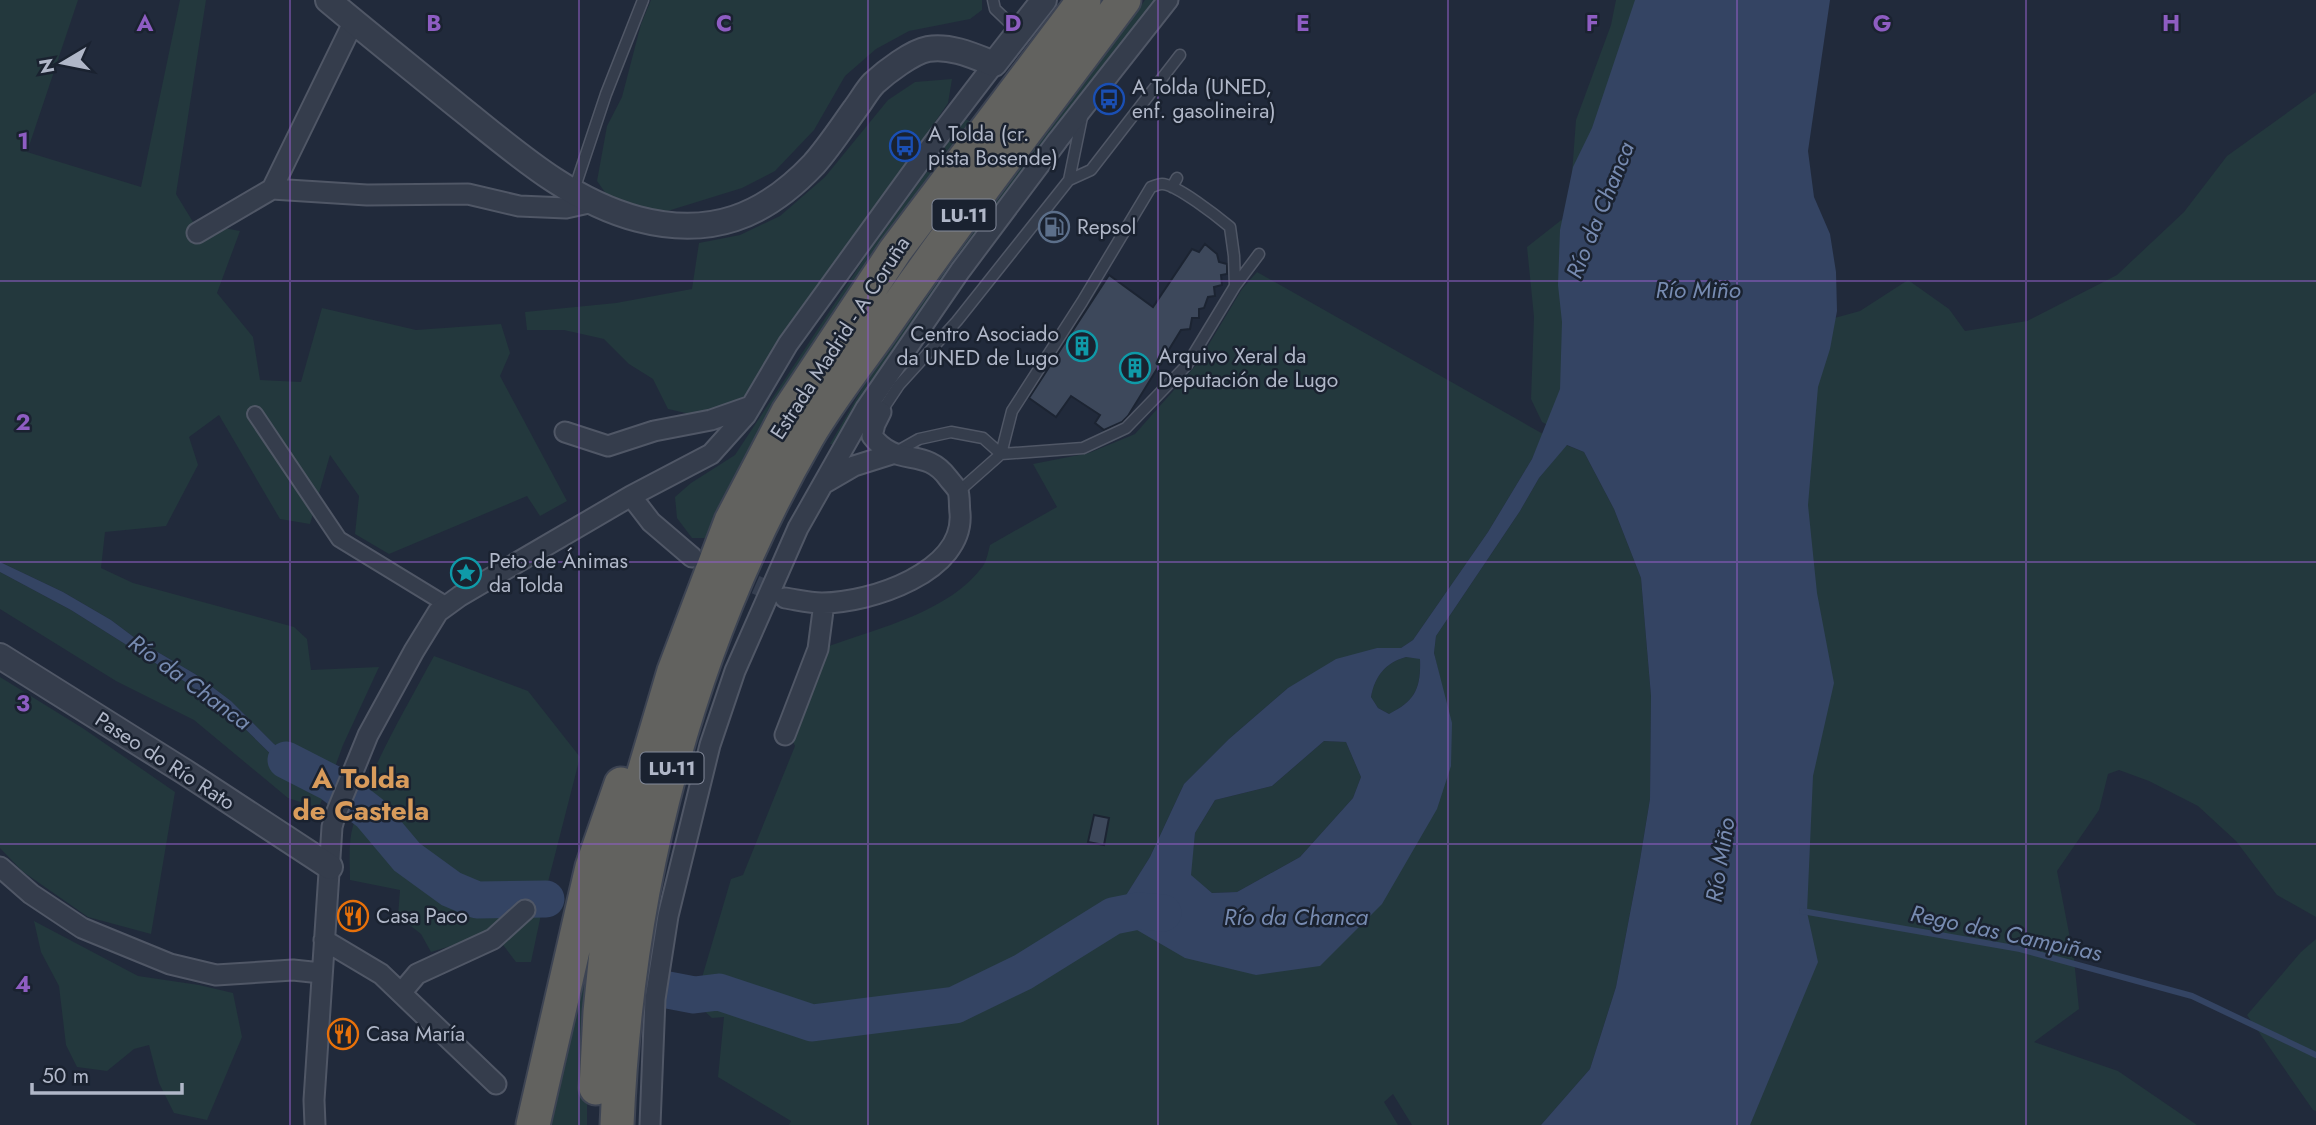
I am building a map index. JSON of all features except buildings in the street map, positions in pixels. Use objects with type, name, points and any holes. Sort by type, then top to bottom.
[{"type":"highway","name":"Estrada Madrid - A Coruña","points":[[596,1125],[600,1012],[608,933],[634,809],[674,671],[731,521],[788,412],[895,251],[1084,0]]},
{"type":"highway","name":"Estrada Madrid - A Coruña","points":[[617,1125],[620,1056],[633,944],[653,835],[705,659],[756,535],[809,434],[908,292],[1124,0]]},
{"type":"highway","points":[[533,1125],[592,867],[673,638],[731,521]]},
{"type":"street","points":[[328,0],[519,155],[583,197],[638,219],[671,225],[709,225],[742,217],[778,198],[815,163],[874,83],[902,61],[926,49],[949,49],[994,64]]},
{"type":"street","points":[[312,1119],[335,816],[361,751],[438,612],[460,596],[631,496],[711,454],[751,406],[788,344],[932,145],[1044,0]]},
{"type":"street","points":[[650,1125],[653,1031],[662,952],[668,916],[710,745],[736,671],[798,528],[822,485],[874,410],[960,271],[1084,105],[1168,0]]},
{"type":"street","points":[[197,233],[272,189],[354,21]]},
{"type":"street","points":[[272,189],[367,195],[468,194],[519,206],[566,208],[583,197]]},
{"type":"street","points":[[565,432],[608,446],[654,431],[711,421],[751,406]]},
{"type":"street","points":[[785,598],[824,603],[860,599],[905,583],[933,568],[950,550],[961,527],[958,492],[941,469],[927,460],[892,454],[880,447],[873,436],[874,410]]},
{"type":"street","points":[[255,414],[339,540],[447,605]]},
{"type":"street","points":[[822,485],[854,466],[892,454]]},
{"type":"street","points":[[631,496],[652,522],[692,556]]},
{"type":"street","points":[[785,735],[818,649],[824,603]]},
{"type":"street","name":"Paseo do Río Rato","points":[[0,656],[330,867]]},
{"type":"street","points":[[0,867],[31,894],[82,928],[170,964],[216,975],[293,970],[321,973]]},
{"type":"street","points":[[401,993],[417,974],[493,939],[524,910]]},
{"type":"street","points":[[324,940],[381,974],[496,1084]]},
{"type":"lane","points":[[583,197],[606,94],[643,0]]},
{"type":"lane","points":[[993,0],[995,9],[1020,32]]},
{"type":"lane","points":[[874,410],[957,321],[1069,180],[1091,170],[1180,55]]},
{"type":"lane","points":[[1069,180],[1084,105]]},
{"type":"lane","points":[[958,492],[1001,454],[1012,411],[1151,187],[1174,183],[1230,227],[1235,286]]},
{"type":"lane","points":[[892,454],[919,439],[951,432],[983,438],[1001,454],[1083,448],[1126,428],[1187,365],[1235,286],[1259,254]]},
{"type":"green space","points":[[0,0],[78,0],[27,152],[141,187],[180,0],[206,0],[176,194],[193,222],[240,231],[217,293],[253,337],[260,380],[301,382],[322,308],[416,330],[501,324],[510,353],[500,376],[567,501],[540,516],[527,496],[389,554],[355,534],[359,496],[330,455],[310,524],[280,519],[219,415],[189,437],[198,465],[166,526],[105,532],[101,568],[133,583],[294,627],[307,639],[311,670],[379,667],[331,778],[274,744],[231,701],[195,674],[63,592],[0,562]]},
{"type":"green space","points":[[651,0],[982,0],[982,10],[970,19],[909,31],[876,49],[845,76],[814,130],[775,171],[742,188],[658,214],[609,198],[597,181],[607,126],[622,97],[641,24]]},
{"type":"green space","points":[[1145,0],[1159,0],[835,445],[830,444],[873,371],[919,304]]},
{"type":"green space","points":[[1616,0],[1663,0],[1563,433],[1542,422],[1531,399],[1534,317],[1527,247],[1569,214],[1576,120],[1611,25]]},
{"type":"green space","points":[[952,79],[948,103],[730,423],[668,409],[653,379],[629,364],[604,339],[564,330],[527,330],[525,312],[616,303],[692,289],[699,243],[740,235],[780,216],[825,177],[888,100],[915,82]]},
{"type":"green space","points":[[2316,92],[2316,917],[2277,895],[2236,841],[2198,806],[2149,781],[2119,770],[2108,774],[2099,810],[2057,871],[2074,959],[2079,1009],[2034,1042],[2118,1071],[2197,1125],[1742,1125],[1809,325],[1860,311],[1908,280],[1949,309],[1965,331],[2027,321],[2117,275],[2184,212],[2227,156]]},
{"type":"green space","points":[[965,119],[974,123],[758,441],[705,538],[692,538],[677,518],[675,497],[691,483],[735,455],[866,256]]},
{"type":"green space","points":[[1257,272],[1543,434],[1532,459],[1488,532],[1413,640],[1401,648],[1377,648],[1288,688],[1229,739],[1184,784],[1150,857],[1114,915],[1256,975],[1441,683],[1434,653],[1436,636],[1520,511],[1539,478],[1566,445],[1584,452],[1614,509],[1641,578],[1651,696],[1650,799],[1616,987],[1590,1069],[1541,1125],[1412,1125],[1393,1094],[1384,1102],[1398,1125],[789,1125],[791,1121],[718,1077],[724,1017],[712,1018],[698,1005],[701,981],[731,879],[743,875],[795,746],[791,737],[829,646],[913,616],[952,595],[969,582],[983,566],[990,545],[1057,507],[1033,464],[1089,453],[1135,434],[1197,364],[1242,289]]},
{"type":"green space","points":[[0,572],[71,610],[187,683],[234,718],[288,771],[327,785],[319,808],[288,798],[194,720],[116,681],[0,609]]},
{"type":"green space","points":[[434,656],[528,691],[580,757],[547,886],[531,962],[516,962],[494,933],[431,952],[421,934],[398,916],[400,890],[350,880],[350,839],[360,804],[389,739]]},
{"type":"green space","points":[[1406,657],[1420,658],[1418,685],[1405,704],[1389,714],[1378,708],[1371,697],[1373,689],[1382,671]]},
{"type":"green space","points":[[0,677],[84,729],[175,792],[151,934],[88,917],[22,871],[0,848]]},
{"type":"green space","points":[[1324,741],[1346,742],[1361,777],[1353,798],[1300,857],[1237,892],[1212,893],[1190,875],[1195,833],[1215,800],[1272,786]]},
{"type":"green space","points":[[598,908],[587,1040],[587,1125],[545,1125]]},
{"type":"green space","points":[[34,921],[138,976],[233,993],[242,1037],[207,1120],[174,1113],[159,1083],[149,1045],[134,1049],[107,1071],[77,1067],[66,1045],[59,986],[41,952]]},
{"type":"green space","points":[[2316,939],[2316,1111],[2247,1015],[2301,952]]},
{"type":"water","name":"Río Miño","points":[[1635,0],[1830,0],[1808,151],[1814,197],[1830,234],[1836,272],[1837,311],[1830,349],[1818,387],[1808,505],[1817,593],[1834,683],[1813,776],[1807,912],[1818,962],[1750,1125],[1541,1125],[1590,1069],[1616,987],[1650,799],[1651,696],[1641,578],[1614,509],[1584,452],[1567,445],[1539,478],[1520,511],[1436,636],[1434,653],[1452,723],[1451,766],[1437,809],[1382,904],[1320,966],[1256,975],[1185,958],[1113,916],[1150,857],[1184,784],[1229,739],[1288,688],[1336,659],[1377,648],[1401,648],[1413,640],[1488,532],[1532,459],[1560,389],[1560,230],[1573,167],[1592,128]],"holes":[[[1406,657],[1420,659],[1418,685],[1411,698],[1389,714],[1378,708],[1371,697],[1373,689],[1382,671]],[[1324,741],[1346,742],[1361,777],[1353,798],[1300,857],[1237,892],[1212,893],[1191,875],[1195,833],[1215,800],[1272,786]]]},
{"type":"water","points":[[0,562],[63,592],[195,674],[231,701],[274,744],[331,778],[327,785],[288,771],[234,718],[187,683],[71,610],[0,572]]},
{"type":"waterway","name":"Río da Chanca","points":[[286,760],[331,783],[370,813],[407,857],[451,889],[477,900],[546,899]]},
{"type":"waterway","name":"Río da Chanca","points":[[668,990],[694,995],[719,992],[812,1023],[955,1005],[1023,972],[1113,916],[1138,911],[1163,913]]},
{"type":"waterway","name":"Rego das Campiñas","points":[[1802,911],[2020,949],[2192,996],[2316,1055]]},
{"type":"tunnel","points":[[729,573],[784,597]]},
{"type":"place","name":"A Tolda (UNED, enf. gasolineira)","points":[[1109,99]]},
{"type":"place","name":"A Tolda (cr. pista Bosende)","points":[[905,146]]},
{"type":"place","name":"Repsol","points":[[1054,227]]},
{"type":"place","name":"Centro Asociado da UNED de Lugo","points":[[1082,346]]},
{"type":"place","name":"Arquivo Xeral da Deputación de Lugo","points":[[1135,368]]},
{"type":"place","name":"Peto de Ánimas da Tolda","points":[[466,573]]},
{"type":"place","name":"Casa Paco","points":[[353,916]]},
{"type":"place","name":"Casa María","points":[[343,1034]]},
{"type":"district","name":"A Tolda de Castela","points":[[361,794]]}]
